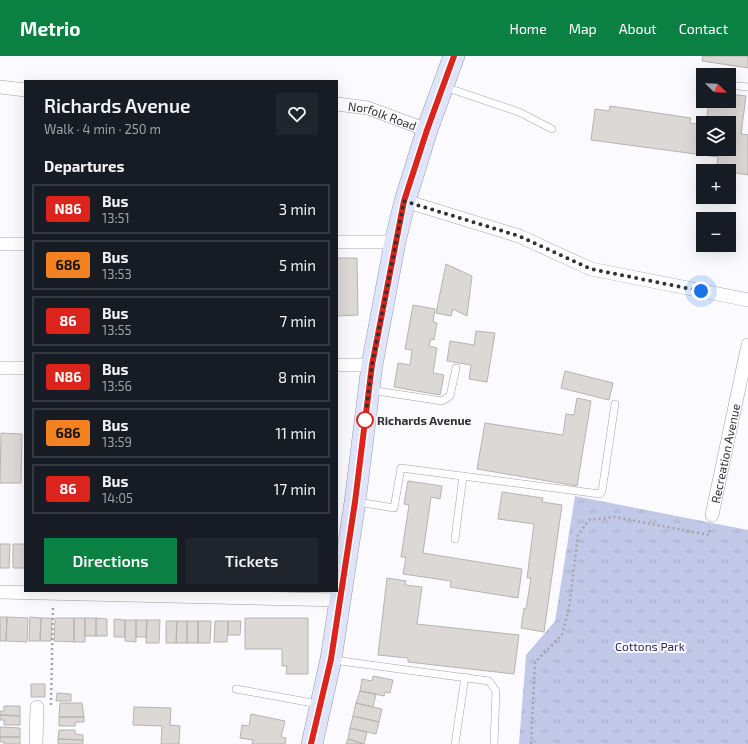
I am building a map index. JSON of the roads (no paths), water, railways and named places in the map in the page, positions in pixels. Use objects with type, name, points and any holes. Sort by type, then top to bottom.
[{"type":"main road","points":[[312,744],[331,659],[355,502],[368,390],[404,201],[427,130],[454,56]]},
{"type":"street","points":[[0,87],[24,90]]},
{"type":"street","name":"Norfolk Road","points":[[338,104],[368,108],[427,130]]},
{"type":"street","points":[[404,201],[519,236],[591,269],[748,300]]},
{"type":"street","points":[[338,242],[396,242]]},
{"type":"street","points":[[0,244],[24,244]]},
{"type":"street","name":"Recreation Avenue","points":[[712,515],[748,345]]},
{"type":"street","points":[[338,366],[372,365]]},
{"type":"street","points":[[0,368],[24,368]]},
{"type":"street","points":[[0,592],[340,600]]},
{"type":"street","points":[[36,744],[37,707]]},
{"type":"lane","points":[[443,86],[519,112],[552,128]]},
{"type":"lane","points":[[736,86],[748,87]]},
{"type":"lane","points":[[368,390],[442,401],[450,396],[456,368]]},
{"type":"lane","points":[[355,502],[394,508],[401,468],[600,494],[602,491],[615,404]]},
{"type":"lane","points":[[455,539],[463,476]]},
{"type":"lane","points":[[331,659],[489,681],[496,691],[494,744]]},
{"type":"lane","points":[[455,744],[465,677]]},
{"type":"lane","points":[[236,689],[321,704]]},
{"type":"place","name":"Richards Avenue","points":[[365,420]]},
{"type":"park label","name":"Cottons Park","points":[[650,646]]}]
